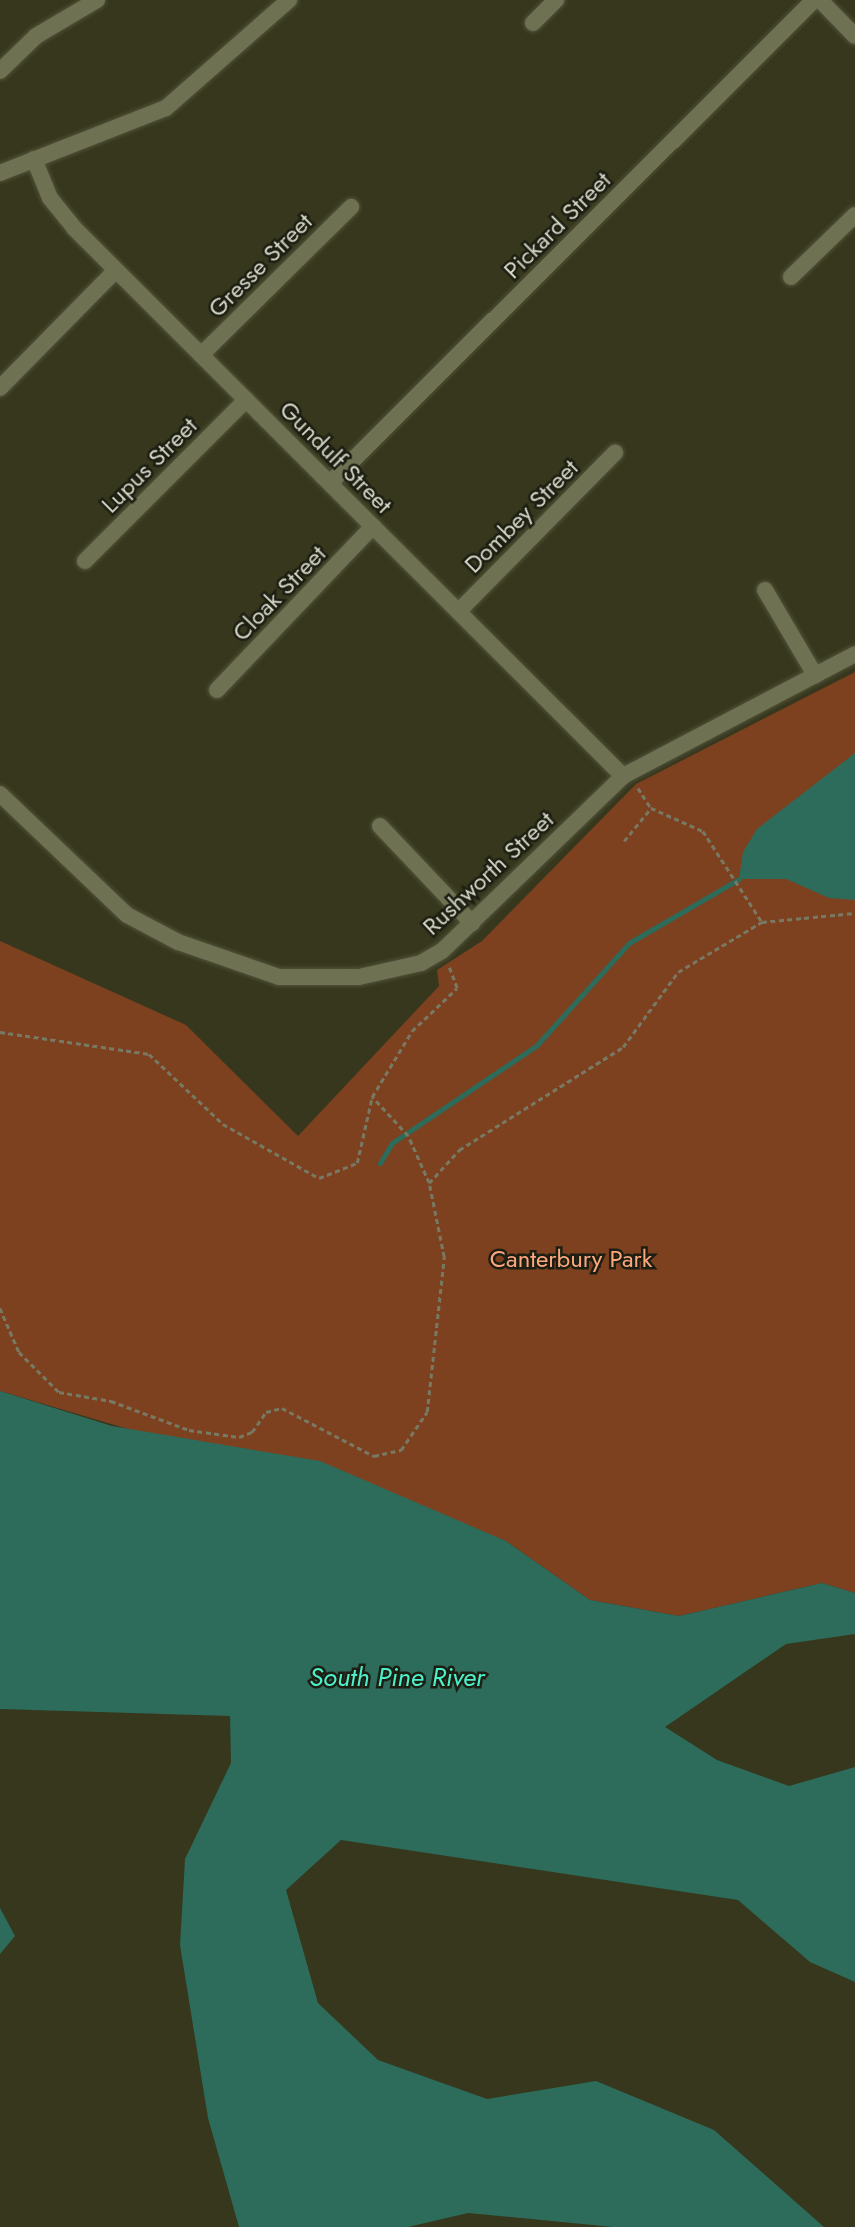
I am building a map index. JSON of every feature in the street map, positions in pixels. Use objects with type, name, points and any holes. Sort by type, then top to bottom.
[{"type":"street","points":[[0,71],[36,36],[97,0]]},
{"type":"street","points":[[0,173],[166,108],[289,0]]},
{"type":"street","points":[[533,23],[556,0]]},
{"type":"street","name":"Pickard Street","points":[[331,482],[814,0]]},
{"type":"street","points":[[820,0],[855,36]]},
{"type":"street","name":"Gundulf Street","points":[[34,159],[58,210],[114,271],[331,482],[630,781]]},
{"type":"street","name":"Gresse Street","points":[[201,355],[351,206]]},
{"type":"street","points":[[792,277],[855,215]]},
{"type":"street","points":[[0,388],[114,271]]},
{"type":"street","name":"Lupus Street","points":[[85,561],[246,400]]},
{"type":"street","name":"Dombey Street","points":[[460,610],[615,453]]},
{"type":"street","name":"Cloak Street","points":[[217,690],[373,526]]},
{"type":"street","points":[[765,590],[815,674]]},
{"type":"street","name":"Rushworth Street","points":[[0,794],[127,915],[226,963],[320,981],[399,968],[442,951],[630,781],[815,674],[855,654]]},
{"type":"street","points":[[380,826],[472,923]]},
{"type":"path","points":[[630,781],[651,808],[703,831],[727,872],[762,922]]},
{"type":"path","points":[[624,841],[651,808]]},
{"type":"path","points":[[429,1183],[459,1150],[623,1047],[678,972],[762,922],[855,913]]},
{"type":"path","points":[[0,1032],[149,1054],[223,1124],[319,1178],[357,1163],[372,1097],[412,1031],[457,988],[442,951]]},
{"type":"path","points":[[0,1308],[19,1352],[59,1392],[111,1401],[216,1435],[252,1432],[266,1412],[282,1408],[373,1456],[401,1450],[427,1412],[444,1257],[429,1183],[408,1136],[372,1097]]},
{"type":"green space","name":"Canterbury Park","points":[[855,672],[855,1593],[822,1583],[679,1616],[590,1600],[506,1541],[0,1391],[0,941],[186,1025],[298,1136],[439,986],[437,970],[482,941],[636,784]]},
{"type":"water","points":[[855,753],[855,900],[829,898],[786,879],[739,879],[743,852],[757,829]]},
{"type":"water","name":"South Pine River","points":[[0,1391],[112,1426],[320,1461],[506,1541],[590,1600],[679,1616],[822,1583],[855,1593],[855,1634],[786,1644],[665,1727],[717,1760],[789,1786],[855,1767],[855,1982],[810,1962],[738,1900],[341,1840],[286,1890],[318,2003],[378,2060],[487,2099],[596,2081],[714,2130],[824,2227],[613,2227],[468,2213],[408,2227],[239,2227],[208,2118],[180,1945],[185,1859],[231,1763],[230,1716],[0,1709]]},
{"type":"water","points":[[0,1908],[15,1936],[0,1954]]},
{"type":"waterway","points":[[380,1163],[392,1143],[536,1046],[629,943],[739,879]]}]
